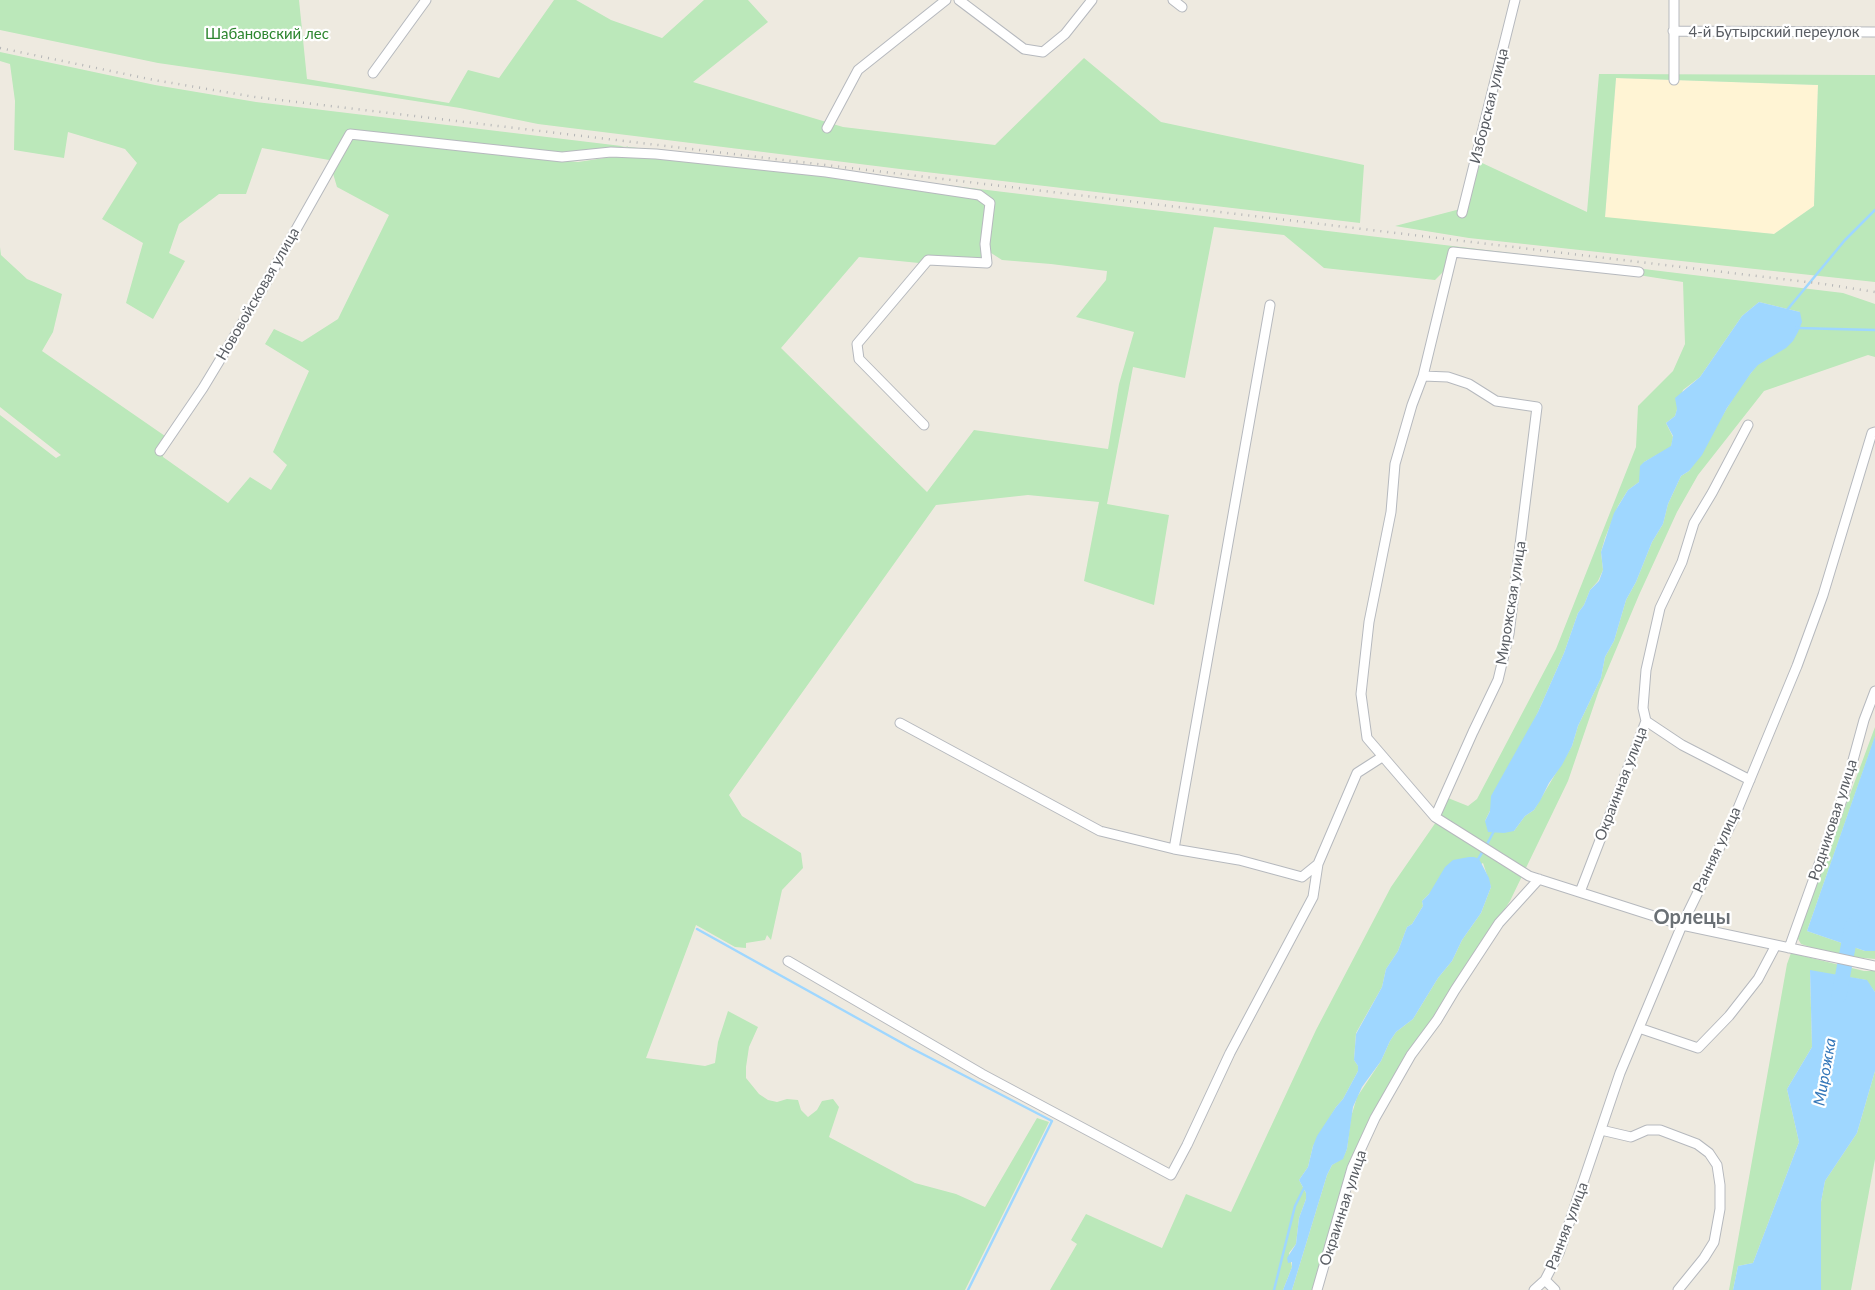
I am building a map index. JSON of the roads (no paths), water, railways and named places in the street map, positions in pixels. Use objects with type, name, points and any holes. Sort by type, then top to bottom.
[{"type":"street","points":[[373,74],[426,0]]},
{"type":"street","points":[[828,128],[858,70],[946,0]]},
{"type":"street","points":[[959,0],[1024,49],[1044,52],[1065,34],[1092,0]]},
{"type":"street","points":[[1173,0],[1182,7]]},
{"type":"street","name":"Изборская улица","points":[[1462,213],[1515,0]]},
{"type":"street","points":[[1674,0],[1674,80]]},
{"type":"street","name":"4-й Бутырский переулок","points":[[1673,31],[1875,32]]},
{"type":"street","name":"Нововойсковая улица","points":[[160,451],[203,388],[256,302],[350,134],[562,157],[611,152],[656,154],[826,172],[979,195],[990,204],[985,244],[987,263],[928,260],[856,344],[858,358],[924,425]]},
{"type":"street","points":[[1639,272],[1453,252],[1423,376],[1412,404],[1395,464],[1391,512],[1369,622],[1361,694],[1367,738],[1435,817],[1529,876],[1682,925],[1875,966]]},
{"type":"street","points":[[1174,849],[1270,305]]},
{"type":"street","name":"Мирожская улица","points":[[1423,376],[1448,377],[1469,384],[1496,401],[1537,407],[1509,634],[1498,680],[1435,817]]},
{"type":"street","name":"Окраинная улица","points":[[1580,892],[1646,721],[1642,708],[1646,670],[1660,608],[1682,562],[1694,523],[1748,425]]},
{"type":"street","name":"Ранняя улица","points":[[1534,1290],[1546,1280],[1559,1253],[1620,1073],[1682,925],[1734,818],[1797,666],[1823,596],[1872,433],[1875,432]]},
{"type":"street","name":"Родниковая улица","points":[[1788,948],[1843,797],[1864,720],[1875,691]]},
{"type":"street","points":[[1646,721],[1682,745],[1750,780]]},
{"type":"street","points":[[900,724],[1100,832],[1174,849],[1239,860],[1302,877],[1318,864]]},
{"type":"street","points":[[788,961],[982,1074],[1170,1175],[1187,1145],[1230,1053],[1314,897],[1318,864],[1357,773],[1382,757]]},
{"type":"street","name":"Окраинная улица","points":[[1317,1290],[1352,1168],[1375,1118],[1411,1055],[1437,1020],[1454,990],[1499,923],[1539,879]]},
{"type":"street","points":[[1639,1028],[1698,1048],[1729,1016],[1758,979],[1776,945]]},
{"type":"street","points":[[1601,1130],[1631,1137],[1647,1130],[1660,1130],[1697,1144],[1709,1153],[1717,1165],[1720,1185],[1720,1210],[1714,1242],[1704,1258],[1678,1290]]},
{"type":"street","points":[[1546,1280],[1555,1290]]},
{"type":"water","points":[[1759,302],[1800,312],[1802,322],[1798,332],[1786,348],[1758,365],[1751,373],[1727,408],[1702,455],[1689,471],[1681,476],[1668,504],[1663,524],[1652,542],[1636,582],[1626,600],[1614,641],[1605,657],[1601,678],[1578,726],[1572,746],[1540,801],[1534,810],[1525,816],[1514,831],[1504,833],[1488,832],[1485,821],[1490,811],[1491,796],[1538,712],[1564,653],[1578,613],[1584,605],[1590,590],[1599,581],[1603,570],[1601,552],[1614,513],[1628,490],[1639,482],[1640,466],[1671,446],[1673,436],[1666,423],[1675,416],[1677,409],[1675,398],[1700,377],[1742,316]]},
{"type":"water","points":[[1875,736],[1875,951],[1865,951],[1807,931]]},
{"type":"water","points":[[1469,857],[1479,859],[1489,878],[1491,887],[1481,913],[1462,940],[1452,961],[1438,978],[1413,1019],[1396,1032],[1381,1061],[1362,1087],[1353,1107],[1347,1149],[1343,1159],[1332,1165],[1327,1175],[1292,1290],[1283,1290],[1292,1267],[1292,1262],[1288,1263],[1287,1258],[1296,1244],[1299,1218],[1306,1199],[1306,1193],[1299,1180],[1308,1167],[1317,1136],[1343,1099],[1358,1071],[1358,1066],[1354,1060],[1356,1034],[1382,987],[1386,969],[1398,951],[1407,927],[1412,924],[1423,906],[1422,901],[1429,894],[1445,867],[1453,860]]},
{"type":"water","points":[[1810,970],[1867,980],[1875,992],[1875,1071],[1857,1133],[1825,1181],[1821,1202],[1821,1290],[1733,1290],[1738,1266],[1753,1263],[1799,1142],[1787,1089],[1812,1047]]},
{"type":"waterway","points":[[1787,310],[1845,240],[1875,210]]},
{"type":"waterway","points":[[1796,328],[1875,330]]},
{"type":"waterway","points":[[1486,846],[1494,831]]},
{"type":"waterway","points":[[1477,861],[1483,851]]},
{"type":"waterway","name":"Мирожка","points":[[1839,995],[1852,926]]},
{"type":"waterway","points":[[697,929],[911,1048],[1052,1121],[968,1290]]},
{"type":"waterway","points":[[1274,1290],[1295,1206],[1305,1186]]},
{"type":"railway","points":[[0,48],[154,80],[255,97],[1824,284],[1875,292]]},
{"type":"district","name":"Орлецы","points":[[1692,918]]},
{"type":"park label","name":"Шабановский лес","points":[[267,34]]}]
